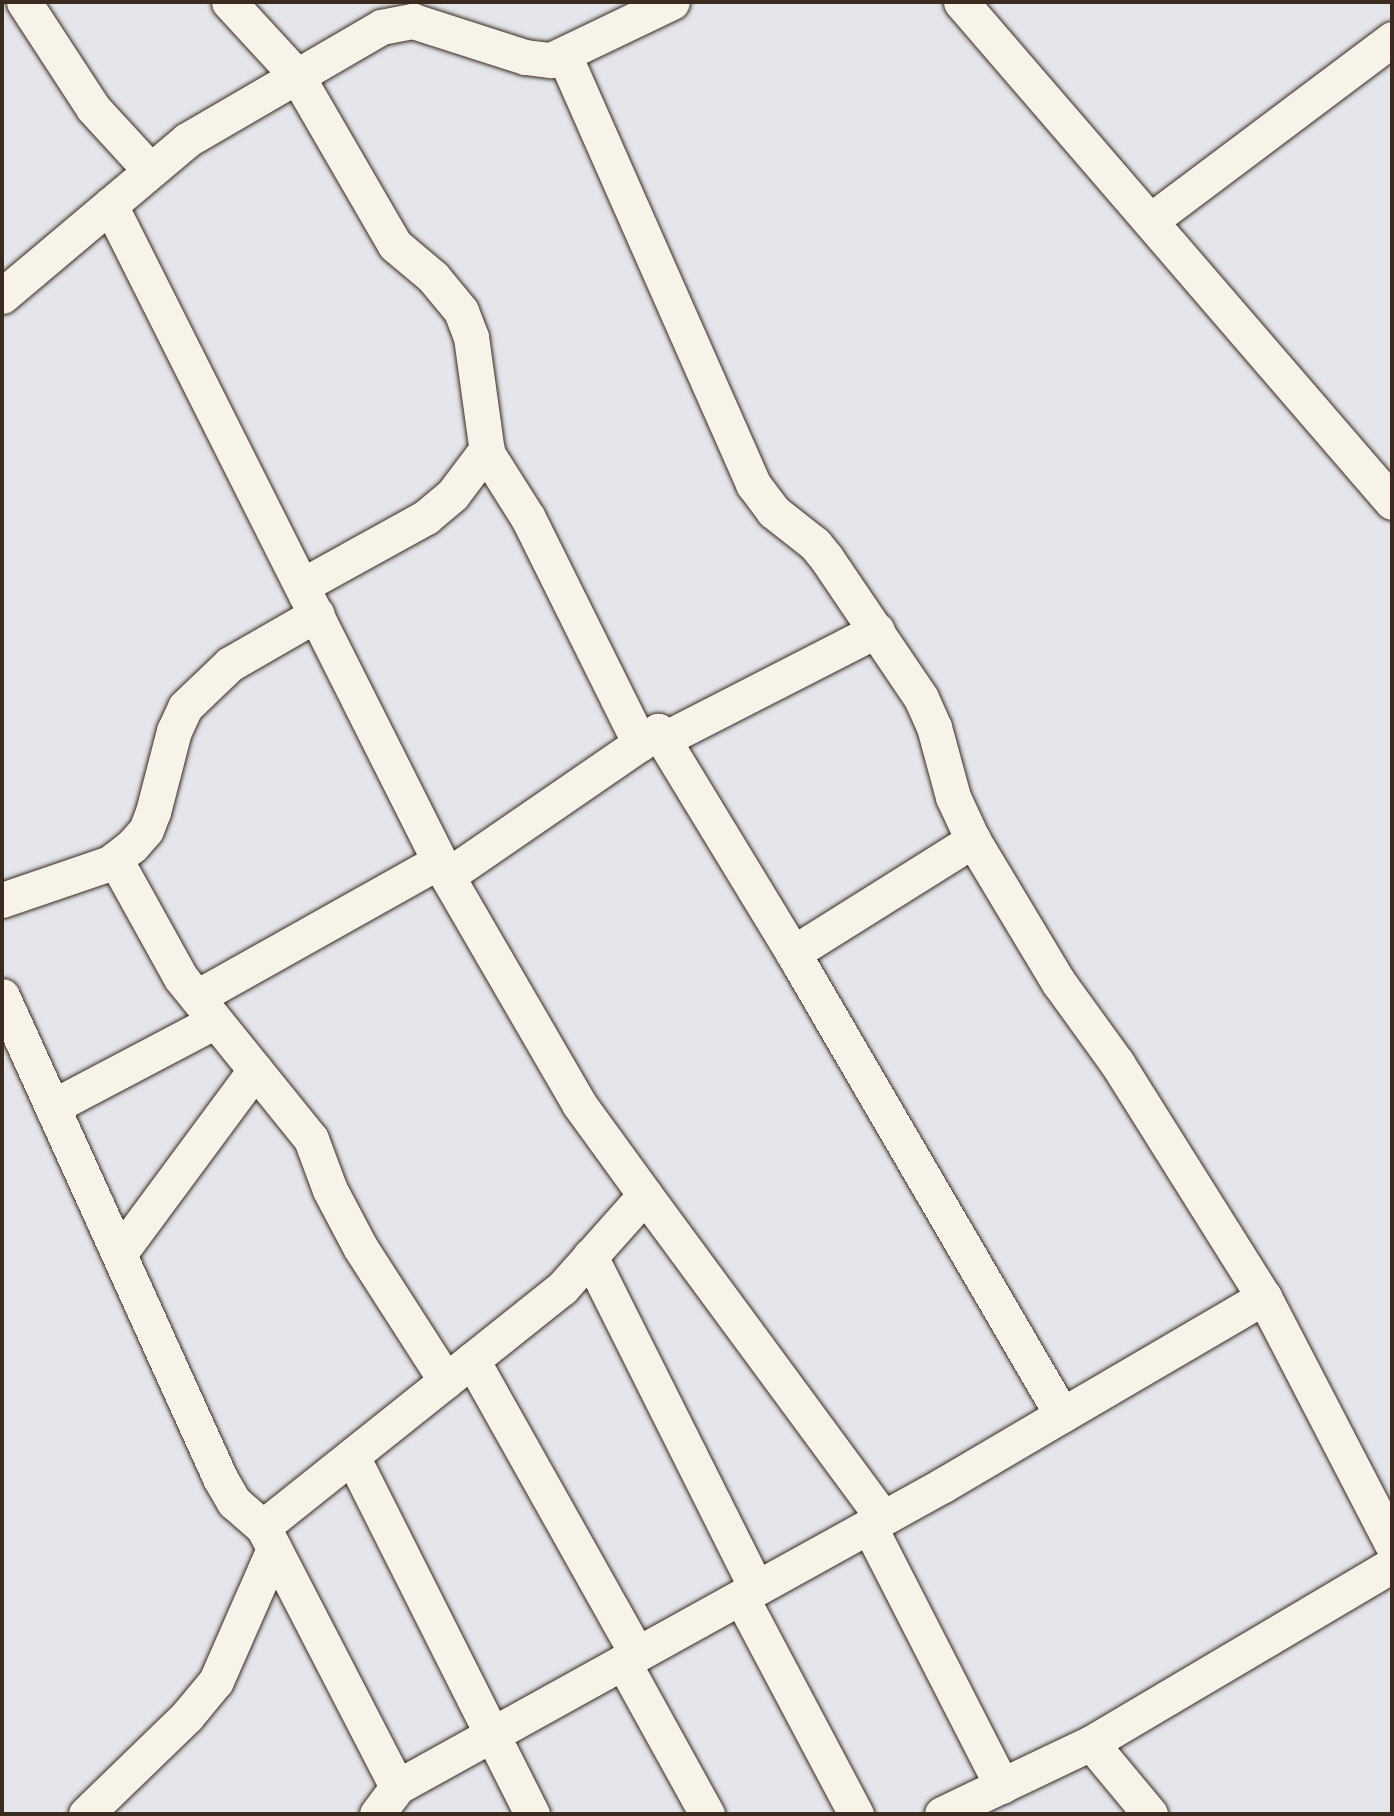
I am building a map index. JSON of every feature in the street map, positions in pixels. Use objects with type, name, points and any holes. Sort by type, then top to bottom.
[{"type":"street","points":[[24,2],[93,108],[150,170]]},
{"type":"street","points":[[229,2],[297,76],[394,245],[451,296],[464,318],[471,337],[487,449],[497,471],[528,518],[652,741],[793,953],[1062,1415]]},
{"type":"street","points":[[2,296],[187,140],[381,27],[413,21],[539,60],[564,55],[672,2]]},
{"type":"street","points":[[961,2],[1392,502]]},
{"type":"street","points":[[1150,221],[1392,39]]},
{"type":"street","points":[[564,55],[753,484],[773,511],[821,552],[877,630],[928,712],[953,797],[973,840],[1059,983],[1117,1063],[1264,1297],[1392,1544]]},
{"type":"street","points":[[110,205],[443,869],[579,1104],[876,1522],[1002,1786]]},
{"type":"street","points":[[2,900],[116,859],[146,830],[174,731],[185,707],[195,694],[310,600],[426,517],[453,494],[487,449]]},
{"type":"street","points":[[52,1107],[206,1009],[652,741],[877,630]]},
{"type":"street","points":[[793,953],[973,840]]},
{"type":"street","points":[[116,859],[174,967],[311,1139],[330,1190],[360,1247],[459,1371],[630,1658],[708,1814]]},
{"type":"street","points":[[2,996],[224,1486],[234,1502],[268,1538],[387,1801],[490,1736],[876,1522],[1264,1297]]},
{"type":"street","points":[[119,1254],[254,1070]]},
{"type":"street","points":[[86,1814],[187,1716],[216,1681],[268,1538],[352,1456],[562,1288],[645,1195]]},
{"type":"street","points":[[590,1256],[748,1593],[856,1814]]},
{"type":"street","points":[[352,1456],[490,1736],[532,1814]]},
{"type":"street","points":[[942,1814],[1091,1743],[1392,1565]]},
{"type":"street","points":[[1091,1743],[1150,1814]]}]
